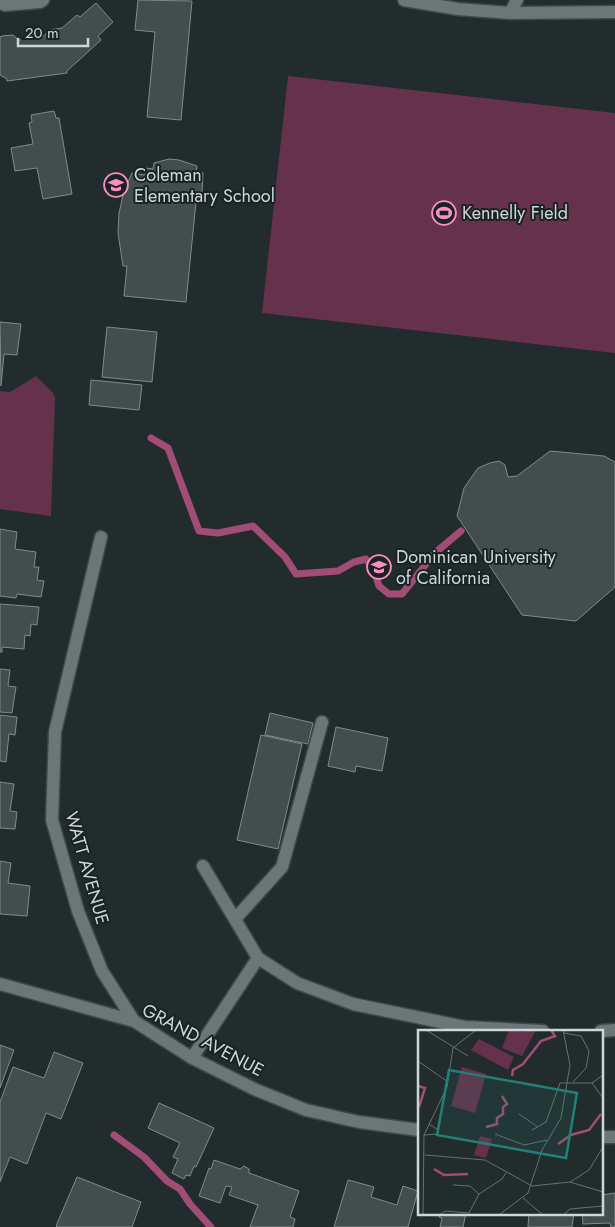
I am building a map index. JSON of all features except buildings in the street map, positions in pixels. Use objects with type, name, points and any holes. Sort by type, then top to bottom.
[{"type":"street","points":[[0,3],[5,6],[40,2],[43,0]]},
{"type":"street","points":[[404,0],[458,9],[510,13],[615,12]]},
{"type":"street","points":[[510,13],[517,0]]},
{"type":"street","name":"WATT AVENUE","points":[[100,537],[54,732],[52,820],[78,911],[99,964],[134,1022]]},
{"type":"street","points":[[235,919],[282,867],[322,722]]},
{"type":"street","points":[[203,866],[258,958],[297,982],[353,1004],[465,1027],[524,1030]]},
{"type":"street","points":[[192,1058],[258,958]]},
{"type":"street","name":"GRAND AVENUE","points":[[0,984],[134,1022],[192,1058],[254,1089],[306,1110],[359,1122],[418,1130]]},
{"type":"street","points":[[602,1031],[615,1030]]},
{"type":"street","points":[[602,1137],[615,1137]]},
{"type":"shaded area","name":"Kennelly Field","points":[[288,76],[615,113],[615,353],[262,313]]},
{"type":"shaded area","points":[[36,376],[53,393],[55,398],[51,516],[0,509],[0,391],[10,392]]},
{"type":"waterway","points":[[151,438],[168,448],[199,531],[218,533],[253,526],[285,557],[296,574],[338,571],[354,562],[366,559],[374,570],[379,586],[389,594],[402,594],[435,553],[461,531]]},
{"type":"waterway","points":[[114,1135],[144,1157],[167,1181],[180,1189],[190,1204],[211,1227]]},
{"type":"place","name":"Coleman Elementary School","points":[[116,185]]},
{"type":"place","name":"Kennelly Field","points":[[444,213]]},
{"type":"place","name":"Dominican University of California","points":[[379,567]]}]
